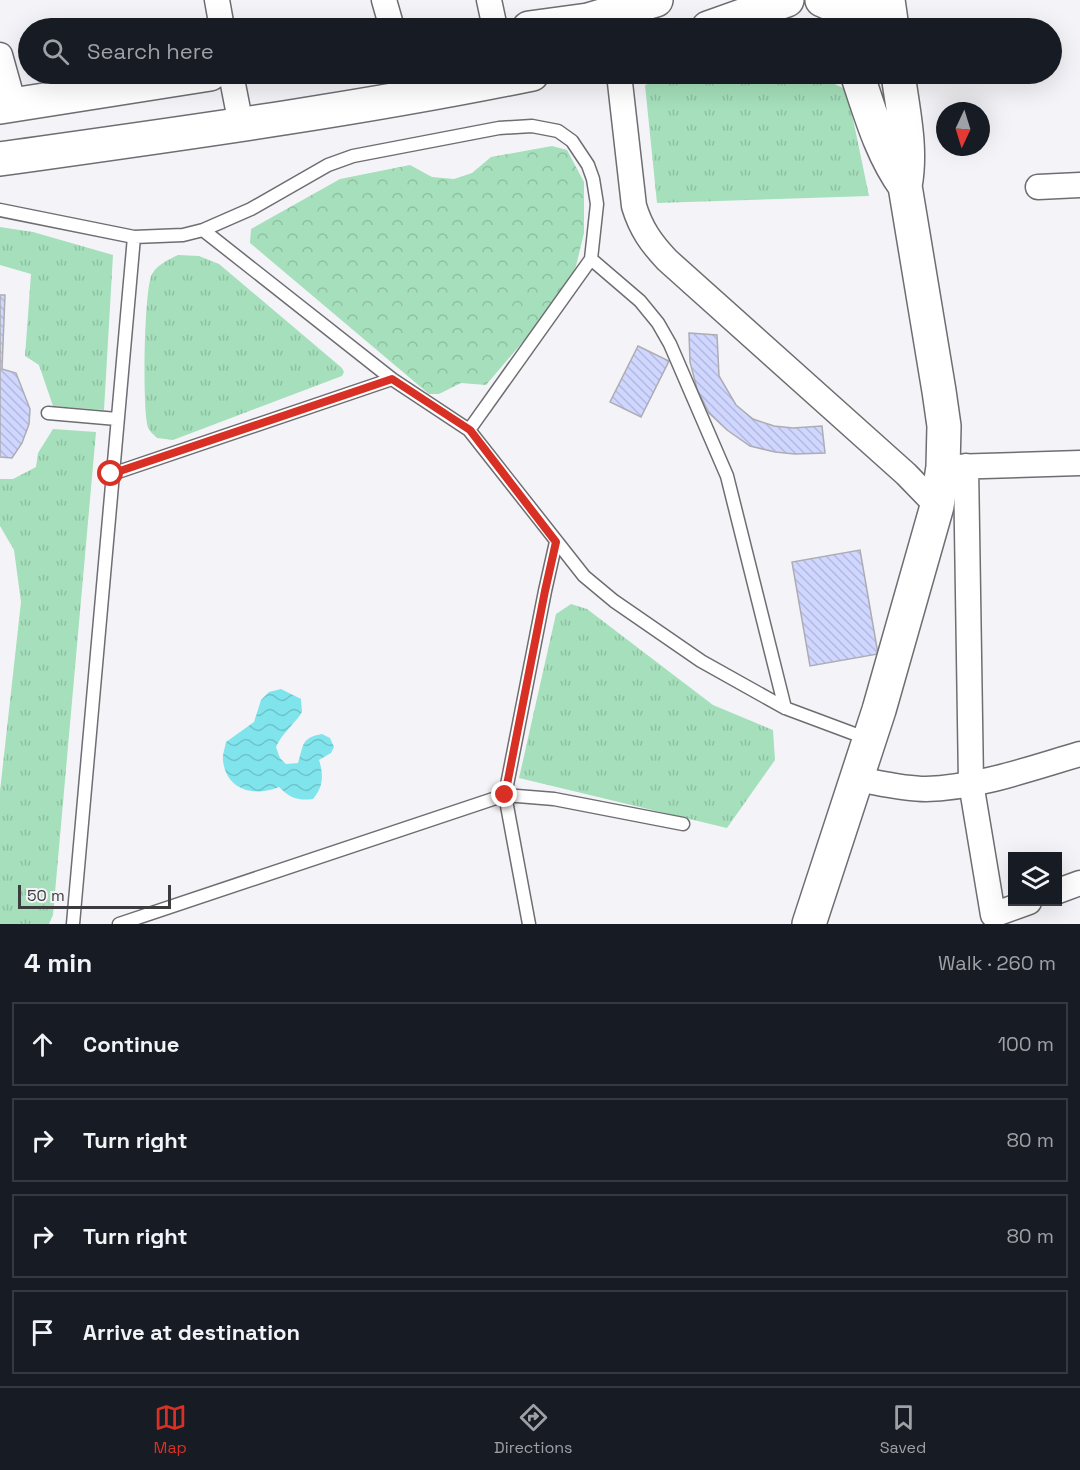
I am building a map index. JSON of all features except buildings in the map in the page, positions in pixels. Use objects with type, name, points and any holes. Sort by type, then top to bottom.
[{"type":"street","points":[[216,0],[220,18]]},
{"type":"street","points":[[384,0],[389,18]]},
{"type":"street","points":[[489,0],[493,18]]},
{"type":"street","points":[[595,18],[656,0]]},
{"type":"street","points":[[737,18],[788,0]]},
{"type":"street","points":[[828,10],[851,7],[874,0]]},
{"type":"street","points":[[888,0],[891,18]]},
{"type":"street","points":[[0,55],[7,106],[147,84]]},
{"type":"street","points":[[233,84],[241,125]]},
{"type":"street","points":[[0,159],[241,125],[484,84]]},
{"type":"street","points":[[620,84],[634,206],[640,226],[650,242],[667,260],[906,474],[937,506]]},
{"type":"street","points":[[860,84],[885,154],[892,169],[905,186]]},
{"type":"street","points":[[899,84],[908,146],[909,166],[905,186],[944,426],[954,467],[971,783],[994,920],[1021,906]]},
{"type":"street","points":[[1038,187],[1080,185]]},
{"type":"street","points":[[954,467],[1080,463]]},
{"type":"street","points":[[809,924],[869,740],[937,506],[954,467]]},
{"type":"street","points":[[857,779],[905,788],[942,788],[971,783],[1080,754]]},
{"type":"street","points":[[1062,890],[1080,883]]},
{"type":"lane","points":[[0,210],[134,237],[183,235],[203,230],[251,209],[328,165],[353,156],[499,128],[532,126],[558,131],[572,141],[588,165],[593,179],[597,204],[591,259],[470,430]]},
{"type":"lane","points":[[203,230],[392,379],[470,430],[584,576],[614,601],[701,661],[785,708],[869,740]]},
{"type":"lane","points":[[73,924],[111,474],[134,237]]},
{"type":"lane","points":[[591,259],[646,308],[658,323],[679,364],[727,476],[785,708]]},
{"type":"lane","points":[[111,474],[392,379]]},
{"type":"lane","points":[[48,413],[117,419]]},
{"type":"lane","points":[[529,924],[505,795],[556,542]]},
{"type":"lane","points":[[118,924],[505,795],[554,799],[683,824]]},
{"type":"green space","points":[[835,84],[847,90],[869,196],[657,203],[645,85]]},
{"type":"green space","points":[[552,146],[567,150],[584,182],[584,233],[576,266],[566,291],[486,385],[461,383],[439,394],[429,394],[250,243],[251,229],[340,179],[410,165],[432,177],[454,179],[472,173],[491,157]]},
{"type":"green space","points":[[0,227],[33,232],[113,255],[104,410],[53,406],[39,365],[25,356],[31,274],[0,265]]},
{"type":"green space","points":[[178,255],[199,256],[219,264],[342,368],[344,372],[342,376],[173,440],[157,438],[149,428],[146,416],[147,301],[149,284],[154,271]]},
{"type":"green space","points":[[53,429],[96,432],[53,915],[49,924],[0,924],[0,791],[21,602],[14,550],[0,526],[0,479],[13,479],[36,467],[38,453]]},
{"type":"green space","points":[[571,604],[587,609],[713,705],[773,730],[775,760],[727,828],[519,778],[556,614]]},
{"type":"water","points":[[281,689],[301,699],[302,712],[281,737],[276,747],[280,758],[286,764],[298,763],[304,743],[322,734],[330,738],[334,747],[331,753],[319,760],[322,781],[313,799],[294,798],[279,787],[261,791],[244,789],[230,779],[226,771],[223,754],[226,742],[254,722],[261,700],[269,692]]},
{"type":"route","points":[[111,474],[392,379],[470,430],[556,542],[505,795]]}]
